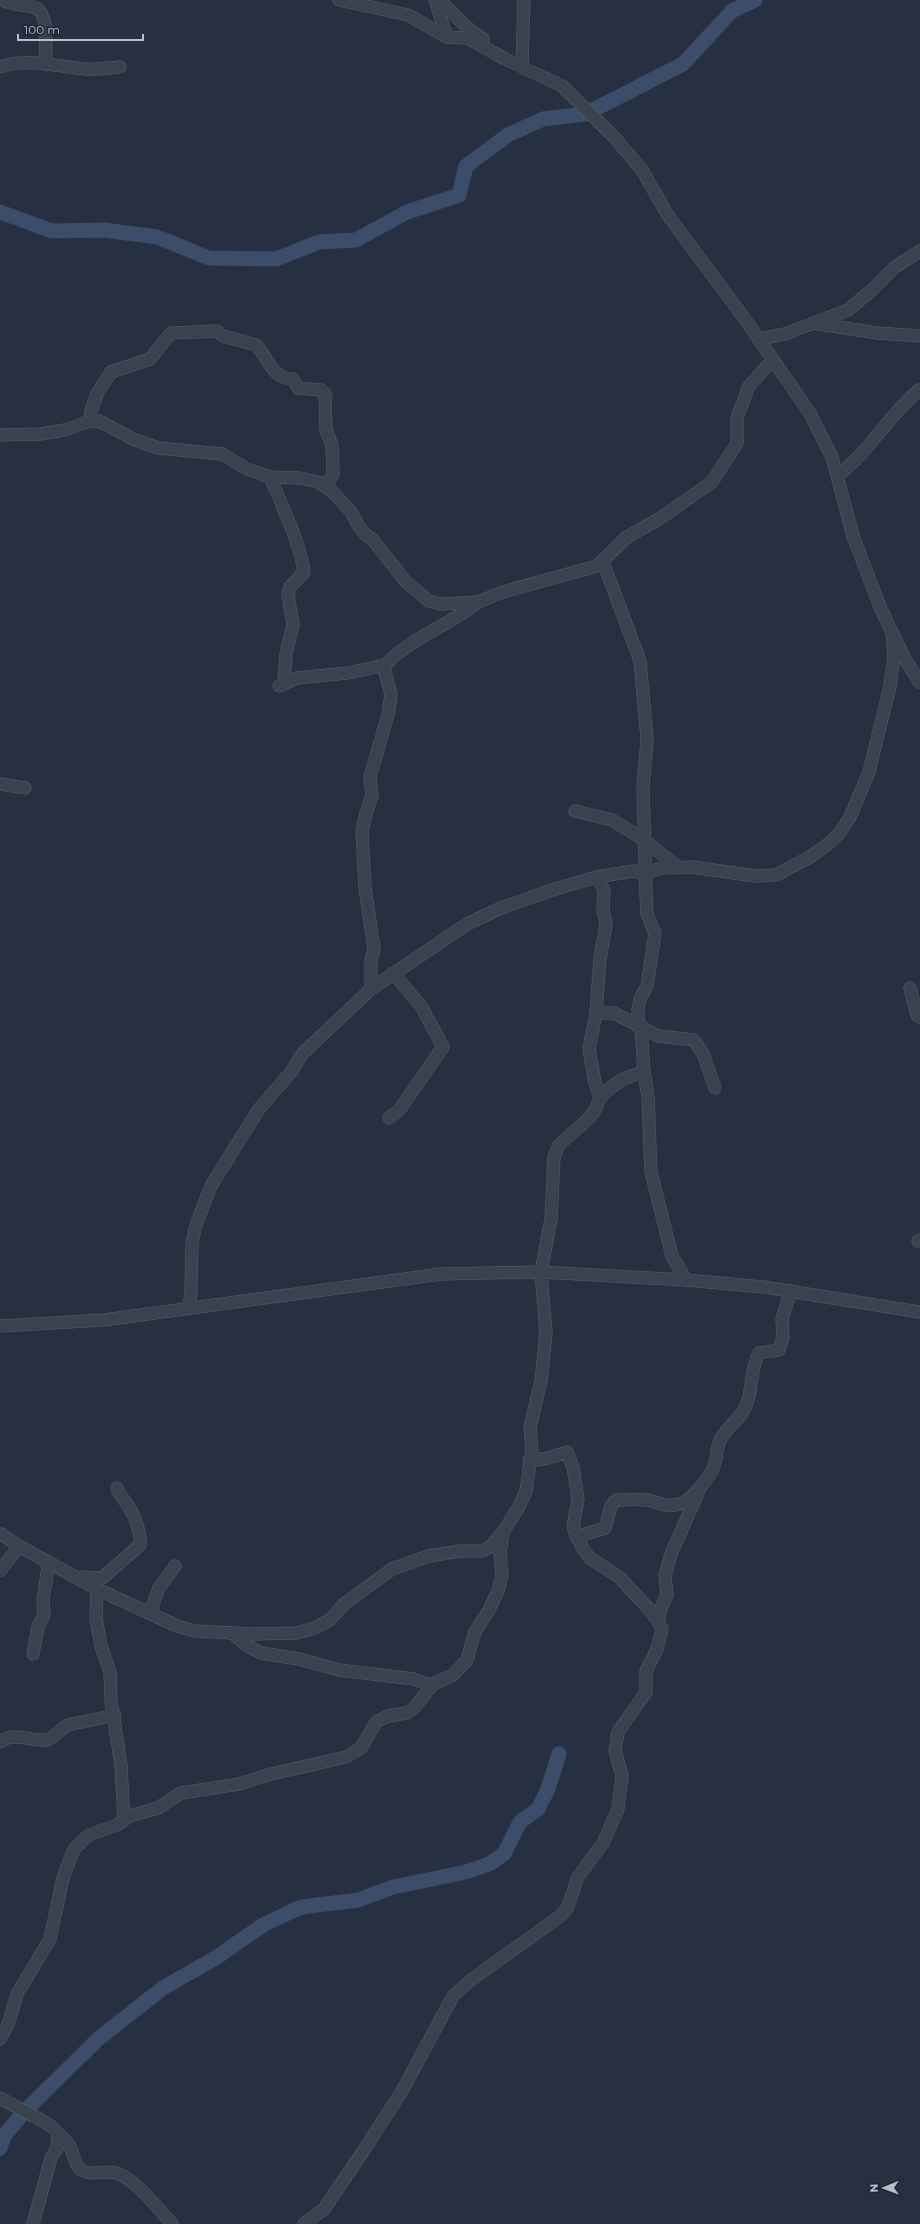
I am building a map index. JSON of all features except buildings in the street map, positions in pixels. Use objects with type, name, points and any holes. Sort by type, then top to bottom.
[{"type":"street","points":[[3,0],[13,5],[36,9],[42,13],[45,21],[44,48],[47,64]]},
{"type":"street","points":[[339,0],[408,15],[447,37],[468,38],[562,86],[614,137],[642,170],[667,214],[759,339],[809,412],[822,435],[832,457],[853,536],[892,633],[920,683]]},
{"type":"street","points":[[435,0],[447,37]]},
{"type":"street","points":[[439,0],[471,30],[522,66]]},
{"type":"street","points":[[522,66],[524,0]]},
{"type":"street","points":[[0,67],[16,64],[47,64],[88,69],[120,67]]},
{"type":"street","points":[[759,339],[785,334],[810,323],[848,310],[872,290],[895,267],[920,251]]},
{"type":"street","points":[[810,323],[871,332],[920,336]]},
{"type":"street","points":[[90,421],[91,411],[97,394],[111,372],[150,359],[172,333],[217,331],[223,336],[256,345],[274,371],[287,379],[293,379],[298,388],[321,390],[325,394],[326,430],[332,446],[333,474],[326,485]]},
{"type":"street","points":[[270,477],[291,528],[304,572],[290,587],[288,595],[293,625],[286,653],[281,685],[297,678],[348,673],[385,665],[432,629],[462,615],[478,602],[503,592],[575,573],[603,562],[627,537],[659,519],[712,482],[737,443],[737,418],[741,403],[749,386],[766,368],[775,362]]},
{"type":"street","points":[[837,476],[850,466],[894,415],[920,389]]},
{"type":"street","points":[[0,435],[28,435],[65,430],[90,421],[105,423],[136,440],[158,448],[222,454],[247,469],[270,477],[308,479],[326,485],[352,513],[358,525],[373,540],[406,582],[429,601],[441,604],[478,602]]},
{"type":"street","points":[[603,562],[640,661],[647,739],[643,786],[643,840],[647,914],[655,933],[647,986],[638,1009],[649,1115],[651,1172],[672,1256],[686,1280]]},
{"type":"street","points":[[189,1308],[191,1292],[192,1244],[196,1225],[211,1186],[259,1109],[290,1072],[303,1053],[371,989],[466,924],[555,889],[597,877],[633,871],[645,873],[657,869],[692,868],[755,876],[776,875],[810,857],[839,834],[858,801],[869,772],[882,725],[894,656],[892,633]]},
{"type":"street","points":[[371,989],[371,960],[374,949],[365,888],[362,831],[372,796],[370,777],[371,771],[388,715],[391,694],[385,672],[385,665]]},
{"type":"street","points":[[0,784],[25,788]]},
{"type":"street","points":[[575,812],[598,815],[612,820],[643,840],[662,857],[679,868]]},
{"type":"street","points":[[597,877],[604,890],[603,910],[606,925],[600,959],[596,1013],[589,1049],[594,1083],[600,1098]]},
{"type":"street","points":[[389,1118],[400,1109],[443,1047],[421,1006],[393,973]]},
{"type":"street","points":[[910,988],[917,1015],[920,1017]]},
{"type":"street","points":[[596,1013],[614,1013],[658,1036],[694,1040],[704,1056],[715,1088]]},
{"type":"street","points":[[0,1533],[19,1546],[49,1562],[77,1576],[99,1584],[117,1597],[187,1630],[232,1633],[305,1632],[330,1620],[344,1604],[392,1569],[415,1559],[441,1554],[482,1551],[490,1547],[503,1532],[523,1498],[532,1450],[530,1428],[541,1381],[546,1333],[541,1272],[550,1232],[553,1194],[552,1167],[556,1148],[589,1118],[595,1110],[600,1098],[621,1080],[644,1071]]},
{"type":"street","points":[[0,1326],[104,1320],[441,1274],[541,1272],[686,1280],[791,1291],[920,1312]]},
{"type":"street","points":[[576,1537],[605,1528],[611,1506],[616,1500],[647,1500],[663,1505],[679,1504],[687,1501],[701,1485],[715,1466],[718,1445],[721,1438],[737,1422],[744,1410],[749,1394],[753,1364],[759,1353],[779,1350],[782,1345],[782,1320],[791,1291]]},
{"type":"street","points":[[304,2224],[324,2209],[364,2150],[410,2079],[453,1996],[471,1980],[567,1909],[578,1878],[603,1843],[618,1810],[622,1776],[615,1751],[618,1732],[646,1692],[646,1671],[661,1638],[662,1630],[658,1621],[619,1577],[590,1558],[576,1537],[573,1527],[578,1499],[570,1455],[564,1451],[548,1458],[529,1461]]},
{"type":"street","points":[[658,1621],[661,1608],[667,1595],[665,1576],[671,1554],[701,1485]]},
{"type":"street","points":[[117,1488],[120,1497],[131,1510],[141,1540],[140,1545],[99,1584],[96,1618],[101,1646],[110,1672],[111,1700],[115,1715],[124,1820]]},
{"type":"street","points":[[0,2039],[9,2022],[17,1994],[50,1940],[63,1878],[75,1848],[89,1835],[117,1824],[129,1816],[158,1808],[181,1793],[239,1784],[271,1774],[346,1757],[361,1748],[376,1722],[388,1716],[408,1713],[414,1708],[433,1684],[453,1675],[467,1660],[475,1632],[489,1610],[498,1590],[502,1575],[500,1553],[503,1532]]},
{"type":"street","points":[[0,1571],[19,1546]]},
{"type":"street","points":[[33,1654],[38,1627],[44,1615],[43,1599],[49,1562]]},
{"type":"street","points":[[150,1613],[159,1588],[175,1566]]},
{"type":"street","points":[[232,1633],[246,1645],[261,1654],[299,1659],[339,1670],[414,1679],[433,1684]]},
{"type":"street","points":[[0,1742],[9,1738],[18,1737],[46,1740],[68,1725],[100,1720],[115,1715]]},
{"type":"street","points":[[0,2098],[48,2124],[70,2146],[76,2164],[81,2170],[89,2172],[110,2171],[120,2174],[146,2196],[172,2224]]},
{"type":"street","points":[[33,2224],[51,2158],[57,2148],[58,2133]]},
{"type":"waterway","points":[[593,110],[683,64],[732,11],[755,0]]},
{"type":"waterway","points":[[0,212],[52,231],[104,230],[157,237],[209,258],[276,259],[319,242],[356,240],[407,212],[459,195],[466,166],[508,135],[543,119],[585,114]]},
{"type":"waterway","points":[[0,2148],[4,2136],[24,2112],[98,2039],[163,1988],[217,1957],[263,1925],[301,1907],[358,1900],[393,1887],[466,1872],[489,1864],[504,1854],[520,1822],[538,1809],[548,1789],[559,1754]]}]
